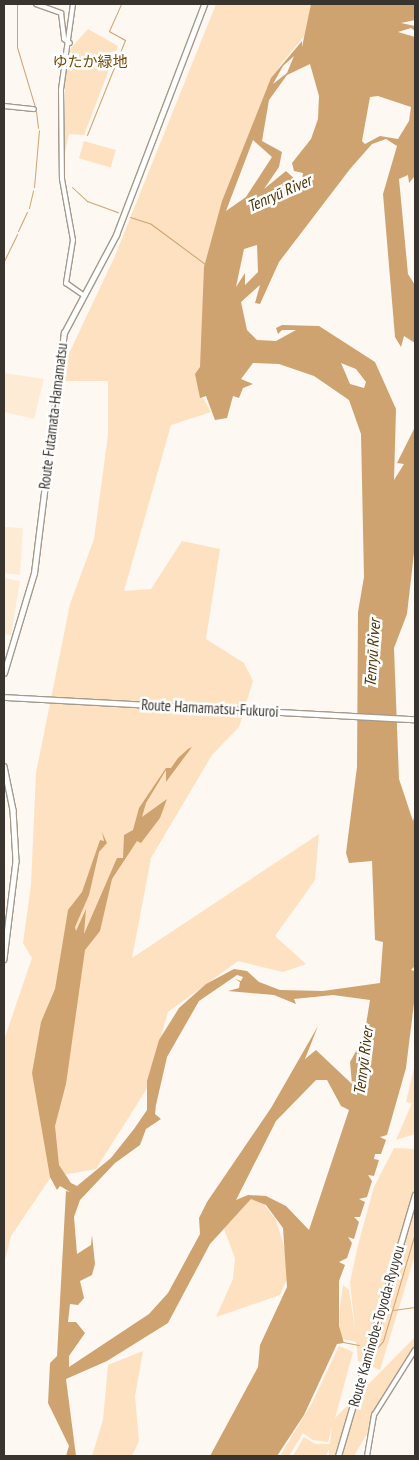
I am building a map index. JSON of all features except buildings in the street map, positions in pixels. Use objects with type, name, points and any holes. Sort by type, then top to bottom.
[{"type":"main road","name":"Route Futamata-Hamamatsu","points":[[4,673],[30,594],[60,350],[82,294],[116,235],[204,4]]},
{"type":"main road","name":"Route Hamamatsu-Fukuroi","points":[[4,697],[415,719]]},
{"type":"main road","points":[[4,766],[13,810],[16,861],[4,959]]},
{"type":"main road","name":"Route Kaminobe-Toyoda-Ryuyou","points":[[338,1456],[415,1195]]},
{"type":"street","points":[[36,4],[61,13],[64,39],[70,43]]},
{"type":"street","points":[[73,4],[70,43],[61,89],[64,205],[73,240],[66,283],[82,294]]},
{"type":"street","points":[[4,106],[34,109]]},
{"type":"street","points":[[367,1456],[374,1415],[415,1350]]},
{"type":"shaded area","points":[[4,373],[44,379],[34,419],[4,412]]},
{"type":"shaded area","points":[[4,527],[23,528],[20,575],[4,573]]},
{"type":"shaded area","points":[[4,578],[20,581],[11,635],[4,634]]},
{"type":"green space","points":[[216,4],[311,4],[307,33],[280,65],[217,221],[199,391],[211,412],[171,425],[124,591],[151,589],[182,541],[220,549],[206,639],[244,663],[253,681],[239,727],[212,755],[151,858],[132,958],[319,834],[315,880],[275,936],[306,964],[283,972],[238,961],[168,1012],[146,1090],[96,1169],[51,1177],[11,1236],[4,1264],[4,1040],[32,958],[23,943],[31,885],[36,773],[70,604],[94,539],[108,435],[108,381],[56,381],[115,256]]},
{"type":"green space","name":"ゆたか緑地","points":[[88,29],[118,46],[84,135],[69,134],[64,157],[65,77],[71,48]]},
{"type":"green space","points":[[84,141],[116,150],[111,167],[79,158]]},
{"type":"green space","points":[[415,1064],[415,1134],[396,1140],[412,1103],[406,1102]]},
{"type":"green space","points":[[394,1148],[415,1149],[415,1255],[380,1370],[358,1361],[356,1342],[339,1338],[340,1308],[343,1285],[349,1290],[355,1330],[350,1282],[374,1187]]},
{"type":"green space","points":[[251,1199],[262,1202],[276,1220],[286,1253],[287,1279],[280,1295],[216,1317],[233,1279],[235,1258],[224,1229]]},
{"type":"green space","points":[[415,1337],[415,1351],[354,1456],[329,1456],[329,1449],[326,1456],[293,1456],[304,1437],[315,1444],[330,1444],[332,1426],[328,1442],[313,1440],[303,1433],[289,1456],[280,1456],[312,1403],[339,1346],[353,1352],[335,1418]]},
{"type":"green space","points":[[143,1351],[135,1396],[139,1441],[132,1456],[92,1456],[103,1420],[108,1365]]},
{"type":"water","name":"Tenryū River","points":[[311,4],[415,4],[415,20],[401,23],[415,26],[415,31],[411,28],[398,32],[415,37],[415,176],[409,183],[408,175],[399,179],[408,274],[415,285],[415,343],[404,336],[401,347],[395,337],[383,194],[397,146],[386,139],[372,144],[350,169],[279,262],[260,304],[255,303],[260,285],[241,302],[247,330],[257,340],[276,341],[296,330],[282,330],[278,334],[276,328],[282,325],[319,326],[375,362],[396,409],[394,480],[404,464],[397,463],[415,427],[415,544],[407,614],[394,648],[399,779],[413,821],[415,813],[415,966],[411,970],[415,971],[415,995],[406,1068],[387,1135],[380,1137],[386,1140],[381,1154],[375,1154],[374,1159],[379,1160],[374,1176],[368,1175],[372,1181],[367,1197],[359,1199],[365,1202],[360,1217],[354,1217],[359,1222],[354,1239],[348,1237],[352,1243],[347,1258],[339,1262],[345,1265],[339,1281],[339,1326],[344,1343],[337,1344],[304,1415],[277,1456],[210,1456],[258,1367],[260,1345],[287,1287],[283,1228],[266,1205],[251,1199],[210,1244],[168,1323],[107,1361],[66,1379],[76,1456],[66,1456],[69,1446],[48,1403],[50,1363],[57,1356],[66,1191],[70,1192],[60,1186],[57,1190],[50,1177],[32,1073],[41,1022],[55,989],[68,910],[82,892],[100,840],[104,841],[102,832],[107,843],[99,852],[89,895],[75,927],[76,931],[86,909],[84,934],[117,858],[123,858],[124,835],[133,830],[139,808],[166,768],[171,768],[178,758],[192,747],[166,782],[166,770],[146,803],[142,817],[167,799],[160,818],[141,843],[137,841],[112,879],[100,931],[85,950],[66,1084],[55,1126],[59,1165],[71,1183],[77,1186],[111,1158],[147,1110],[147,1081],[159,1040],[179,1008],[206,984],[234,969],[247,971],[259,982],[280,990],[323,991],[380,983],[383,942],[375,940],[372,861],[349,863],[346,853],[357,767],[358,612],[364,577],[361,434],[349,400],[314,376],[279,364],[253,363],[241,379],[253,384],[243,388],[239,398],[233,396],[227,418],[215,420],[206,396],[200,398],[195,374],[200,367],[204,267],[222,201],[271,78],[302,41],[302,47]],"holes":[[[294,56],[287,73],[273,84],[283,66]],[[310,64],[319,96],[318,119],[311,139],[292,163],[294,171],[303,173],[302,180],[310,179],[299,183],[286,171],[264,189],[279,167],[282,152],[262,141],[269,100],[287,75]],[[378,96],[411,107],[409,121],[398,139],[380,136],[365,144],[362,141],[370,97]],[[253,140],[272,157],[246,197],[226,211]],[[257,245],[258,272],[245,285],[245,273],[236,287],[244,249]],[[341,363],[356,369],[366,382],[364,388],[350,384]],[[237,975],[243,977],[241,981],[235,979],[240,982],[239,988],[228,991],[274,995],[296,1004],[294,999],[333,995],[370,1000],[364,1037],[350,1062],[352,1084],[316,1050],[305,1059],[318,1026],[271,1108],[207,1202],[199,1218],[200,1234],[168,1293],[149,1314],[69,1367],[69,1356],[85,1333],[76,1322],[68,1322],[70,1304],[78,1305],[84,1298],[80,1281],[92,1275],[95,1264],[92,1235],[91,1245],[77,1254],[74,1217],[80,1200],[115,1163],[140,1145],[146,1129],[161,1119],[155,1114],[167,1057],[199,1001]],[[316,1080],[327,1080],[341,1106],[349,1110],[309,1230],[286,1206],[266,1196],[248,1195],[236,1200],[276,1121]]]},
{"type":"waterway","points":[[17,4],[17,47],[35,107]]},
{"type":"waterway","points":[[87,135],[125,40],[109,31],[121,4]]},
{"type":"waterway","points":[[36,111],[38,128]]},
{"type":"waterway","points":[[34,187],[39,130]]},
{"type":"waterway","points":[[72,187],[87,201],[118,212]]},
{"type":"waterway","points":[[29,208],[33,190]]},
{"type":"waterway","points":[[18,231],[27,212]]},
{"type":"waterway","points":[[130,217],[151,224],[205,264]]},
{"type":"waterway","points":[[4,261],[17,234]]},
{"type":"waterway","points":[[375,1350],[383,1341],[415,1233]]},
{"type":"waterway","points":[[393,1310],[415,1307]]},
{"type":"waterway","points":[[343,1342],[359,1345]]}]
